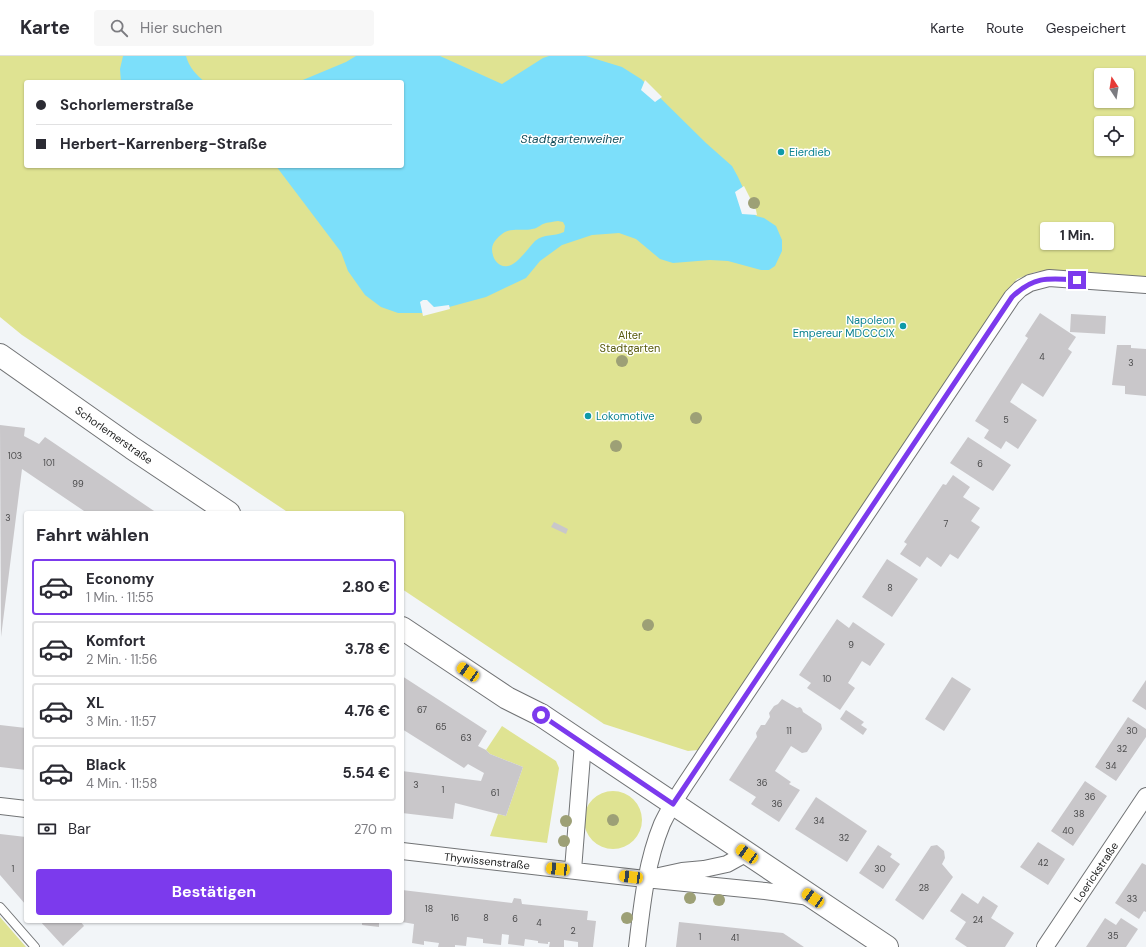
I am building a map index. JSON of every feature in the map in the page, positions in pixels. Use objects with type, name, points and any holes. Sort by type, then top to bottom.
[{"type":"main road","name":"Schorlemerstraße","points":[[0,355],[132,448],[226,511]]},
{"type":"main road","points":[[404,629],[507,698],[541,715],[887,947]]},
{"type":"street","points":[[637,947],[645,879],[658,836],[673,804],[1012,297],[1020,289],[1030,283],[1049,278],[1146,285]]},
{"type":"street","points":[[573,870],[583,743]]},
{"type":"street","name":"Loerickstraße","points":[[1045,947],[1146,796]]},
{"type":"street","points":[[0,806],[24,809]]},
{"type":"street","name":"Thywissenstraße","points":[[404,851],[764,891],[813,898]]},
{"type":"street","points":[[645,879],[682,871],[704,869],[727,864],[747,854]]},
{"type":"lane","points":[[0,907],[35,947]]},
{"type":"green space","name":"Alter Stadtgarten","points":[[0,56],[1146,56],[1146,277],[1051,270],[1035,272],[1017,279],[1006,292],[698,750],[688,751],[604,724],[404,590],[404,511],[286,511],[22,335],[0,317]]},
{"type":"green space","points":[[502,726],[556,761],[559,768],[547,843],[490,836],[498,814],[506,816],[523,767],[490,754],[486,750]]},
{"type":"green space","points":[[613,791],[629,796],[637,804],[642,820],[637,836],[629,844],[613,849],[597,844],[589,836],[584,820],[589,804],[597,796]]},
{"type":"green space","points":[[0,917],[26,947],[0,947]]},
{"type":"water","points":[[123,56],[186,56],[193,70],[203,80],[121,80],[120,69]]},
{"type":"water","name":"Stadtgartenweiher","points":[[356,56],[440,56],[502,84],[543,58],[549,56],[586,56],[622,67],[641,79],[706,143],[732,166],[756,216],[764,218],[776,226],[782,240],[782,251],[775,266],[769,270],[761,270],[728,261],[710,260],[673,263],[660,259],[636,239],[619,233],[592,235],[562,245],[540,261],[526,278],[486,297],[427,313],[398,313],[381,307],[365,295],[348,271],[341,252],[278,168],[404,168],[404,80],[303,80],[346,62]],"holes":[[[558,221],[563,222],[565,226],[564,232],[546,236],[535,241],[512,265],[504,266],[496,262],[494,259],[492,246],[495,241],[505,232],[511,230],[533,229],[549,222]]]},
{"type":"pier","points":[[645,80],[662,97],[655,102],[641,90]]},
{"type":"pier","points":[[744,186],[757,215],[742,214],[735,192]]},
{"type":"pier","points":[[427,300],[434,307],[449,305],[450,309],[423,316],[420,302]]},
{"type":"building","points":[[1040,313],[1076,337],[1068,349],[1072,352],[1043,397],[1022,383],[1010,402],[1037,420],[1018,449],[1006,441],[1001,449],[984,438],[989,430],[975,421],[1028,338],[1025,336]]},
{"type":"building","points":[[1071,314],[1106,316],[1105,334],[1070,332]]},
{"type":"building","points":[[1117,345],[1131,345],[1131,348],[1146,349],[1146,396],[1125,394],[1125,386],[1112,385]]},
{"type":"building","points":[[0,425],[25,428],[24,436],[39,444],[45,437],[154,511],[84,511],[22,469],[1,637]]},
{"type":"building","points":[[968,437],[1011,465],[993,491],[950,463]]},
{"type":"building","points":[[953,475],[970,487],[963,497],[980,508],[971,521],[980,527],[958,559],[950,554],[941,567],[927,557],[920,567],[900,554],[907,544],[904,542],[943,484],[946,485]]},
{"type":"building","points":[[554,522],[568,529],[566,534],[551,527]]},
{"type":"building","points":[[887,559],[918,579],[892,617],[862,597]]},
{"type":"building","points":[[837,619],[849,628],[853,622],[885,644],[870,666],[862,661],[848,683],[855,688],[840,710],[807,688],[811,683],[799,675]]},
{"type":"building","points":[[404,677],[487,731],[478,746],[490,754],[523,767],[506,816],[455,803],[453,819],[404,813],[404,771],[481,781],[484,773],[468,764],[464,768],[404,730]]},
{"type":"building","points":[[952,677],[971,689],[944,731],[925,719]]},
{"type":"building","points":[[1146,680],[1146,710],[1132,701]]},
{"type":"building","points":[[782,699],[797,708],[800,707],[803,712],[821,724],[822,729],[807,752],[802,753],[791,746],[775,771],[791,782],[789,784],[800,790],[779,822],[751,804],[756,797],[729,780],[757,737],[756,733],[761,725],[765,725],[770,717],[769,713]]},
{"type":"building","points":[[846,710],[864,722],[861,725],[867,729],[863,735],[840,719]]},
{"type":"building","points":[[1128,717],[1146,729],[1146,737],[1116,781],[1095,767]]},
{"type":"building","points":[[0,725],[24,728],[24,770],[0,767]]},
{"type":"building","points":[[1085,781],[1107,796],[1073,846],[1051,831]]},
{"type":"building","points":[[816,797],[867,831],[847,862],[795,829]]},
{"type":"building","points":[[0,834],[24,837],[24,903],[0,875]]},
{"type":"building","points":[[1038,842],[1065,859],[1048,885],[1020,867]]},
{"type":"building","points":[[878,845],[892,854],[890,857],[900,864],[883,889],[859,873]]},
{"type":"building","points":[[937,845],[944,851],[945,858],[942,864],[953,877],[923,920],[895,900],[931,846]]},
{"type":"building","points":[[1142,863],[1146,865],[1146,912],[1144,911],[1139,919],[1115,903]]},
{"type":"building","points":[[404,890],[512,903],[514,898],[521,899],[522,904],[588,911],[587,920],[596,921],[593,947],[578,947],[578,942],[564,940],[564,947],[549,947],[550,942],[548,942],[548,944],[538,943],[538,941],[525,939],[524,946],[508,944],[509,935],[502,934],[501,945],[483,943],[483,939],[467,937],[466,946],[455,945],[455,947],[438,947],[439,943],[424,941],[424,945],[412,943],[414,924],[404,922]]},
{"type":"building","points":[[962,893],[978,904],[983,896],[998,906],[991,918],[1014,933],[1005,947],[967,947],[955,939],[966,922],[950,911]]},
{"type":"building","points":[[1105,918],[1116,925],[1121,918],[1138,929],[1126,947],[1086,947]]},
{"type":"building","points":[[679,922],[783,933],[804,947],[676,947]]},
{"type":"building","points":[[42,923],[82,923],[84,926],[63,946]]},
{"type":"building","points":[[362,923],[379,923],[379,927],[362,925]]},
{"type":"place","name":"Eierdieb","points":[[781,152]]},
{"type":"place","name":"Napoleon Empereur MDCCCIX","points":[[903,326]]},
{"type":"place","name":"Lokomotive","points":[[588,416]]},
{"type":"route","points":[[541,715],[673,804],[1012,297],[1020,289],[1039,280],[1049,278],[1077,280]]}]
